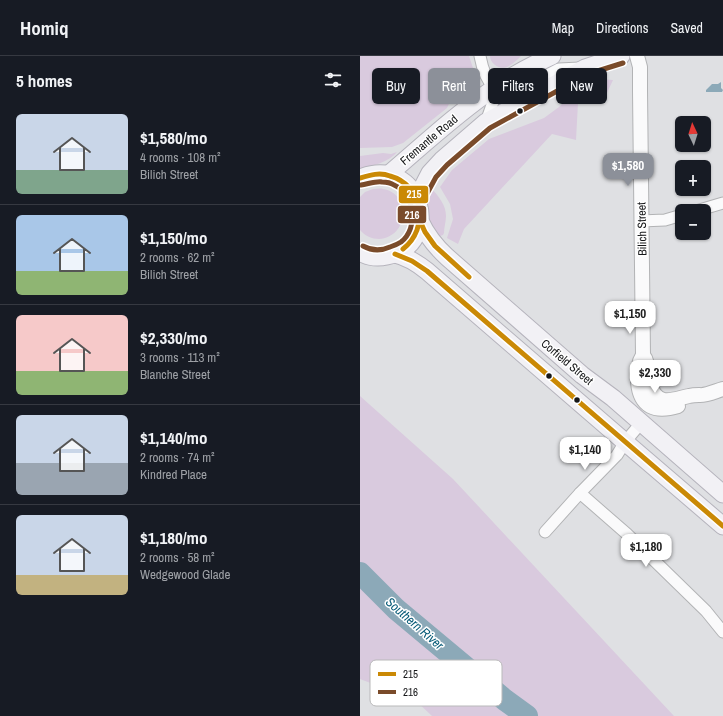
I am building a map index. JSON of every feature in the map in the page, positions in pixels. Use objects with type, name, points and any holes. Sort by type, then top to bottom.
[{"type":"main road","name":"Fremantle Road","points":[[528,68],[552,56]]},
{"type":"main road","name":"Fremantle Road","points":[[585,68],[621,56]]},
{"type":"main road","name":"Fremantle Road","points":[[417,198],[430,173],[438,164],[486,122],[556,84]]},
{"type":"main road","name":"Fremantle Road","points":[[388,175],[472,104],[488,92]]},
{"type":"main road","points":[[360,178],[378,174],[388,175],[400,180],[410,187],[420,206],[420,221],[416,235],[407,246],[395,254],[379,257],[360,252]]},
{"type":"main road","name":"Corfield Street","points":[[420,221],[425,232],[447,257],[582,375],[613,398],[723,494]]},
{"type":"main road","name":"Corfield Street","points":[[395,254],[405,256],[418,263],[428,271],[723,526]]},
{"type":"street","points":[[480,56],[488,79]]},
{"type":"street","name":"Bilich Street","points":[[637,56],[640,69],[643,355],[638,367],[640,394],[647,404],[656,408],[665,409],[694,401],[699,396],[723,389]]},
{"type":"street","points":[[486,122],[492,104]]},
{"type":"street","points":[[711,207],[723,203]]},
{"type":"street","points":[[641,221],[665,220],[675,217]]},
{"type":"street","points":[[546,532],[580,493],[617,455],[625,442],[641,423]]},
{"type":"street","points":[[580,493],[627,534],[706,612],[723,632]]},
{"type":"shaded area","points":[[360,56],[469,56],[473,68],[428,68],[428,104],[449,104],[447,108],[403,143],[392,147],[360,148]]},
{"type":"shaded area","points":[[490,56],[521,56],[511,65],[504,68],[496,66],[490,59]]},
{"type":"shaded area","points":[[607,80],[613,80],[607,93]]},
{"type":"shaded area","points":[[562,104],[578,104],[576,140],[552,134],[464,229],[458,244],[447,238],[453,219],[450,204],[440,187],[452,170],[489,139],[544,118]]},
{"type":"shaded area","points":[[397,152],[385,161],[360,169],[360,156],[383,153],[391,154]]},
{"type":"shaded area","points":[[373,189],[382,189],[392,193],[399,199],[402,206],[403,215],[401,224],[396,231],[389,236],[379,239],[369,237],[360,230],[360,197],[365,192]]},
{"type":"shaded area","points":[[430,189],[432,189],[440,198],[446,212],[444,233],[440,236],[431,225],[427,217],[426,203]]},
{"type":"shaded area","points":[[360,396],[453,479],[674,716],[432,716],[421,706],[502,706],[502,660],[370,660],[370,683],[360,679]]},
{"type":"water","points":[[721,82],[722,92],[706,92],[712,84],[718,84]]},
{"type":"waterway","name":"Southern River","points":[[360,573],[396,609],[457,660]]},
{"type":"waterway","name":"Southern River","points":[[502,697],[527,716]]},
{"type":"transit line","name":"216","points":[[423,201],[436,177],[447,165],[490,128],[588,74],[623,63]]},
{"type":"transit line","name":"215","points":[[360,178],[379,174],[386,175],[401,181],[410,188],[416,198],[419,208],[419,219],[417,230],[412,240],[403,249]]},
{"type":"transit line","name":"216","points":[[361,185],[375,182],[387,182],[393,184],[401,189],[406,196],[410,203],[412,212],[410,228],[407,236],[401,242],[380,250],[373,250],[363,246]]},
{"type":"transit line","name":"215","points":[[420,221],[425,232],[435,246],[469,277]]},
{"type":"transit line","name":"215","points":[[395,254],[412,261],[427,271],[723,526]]}]
